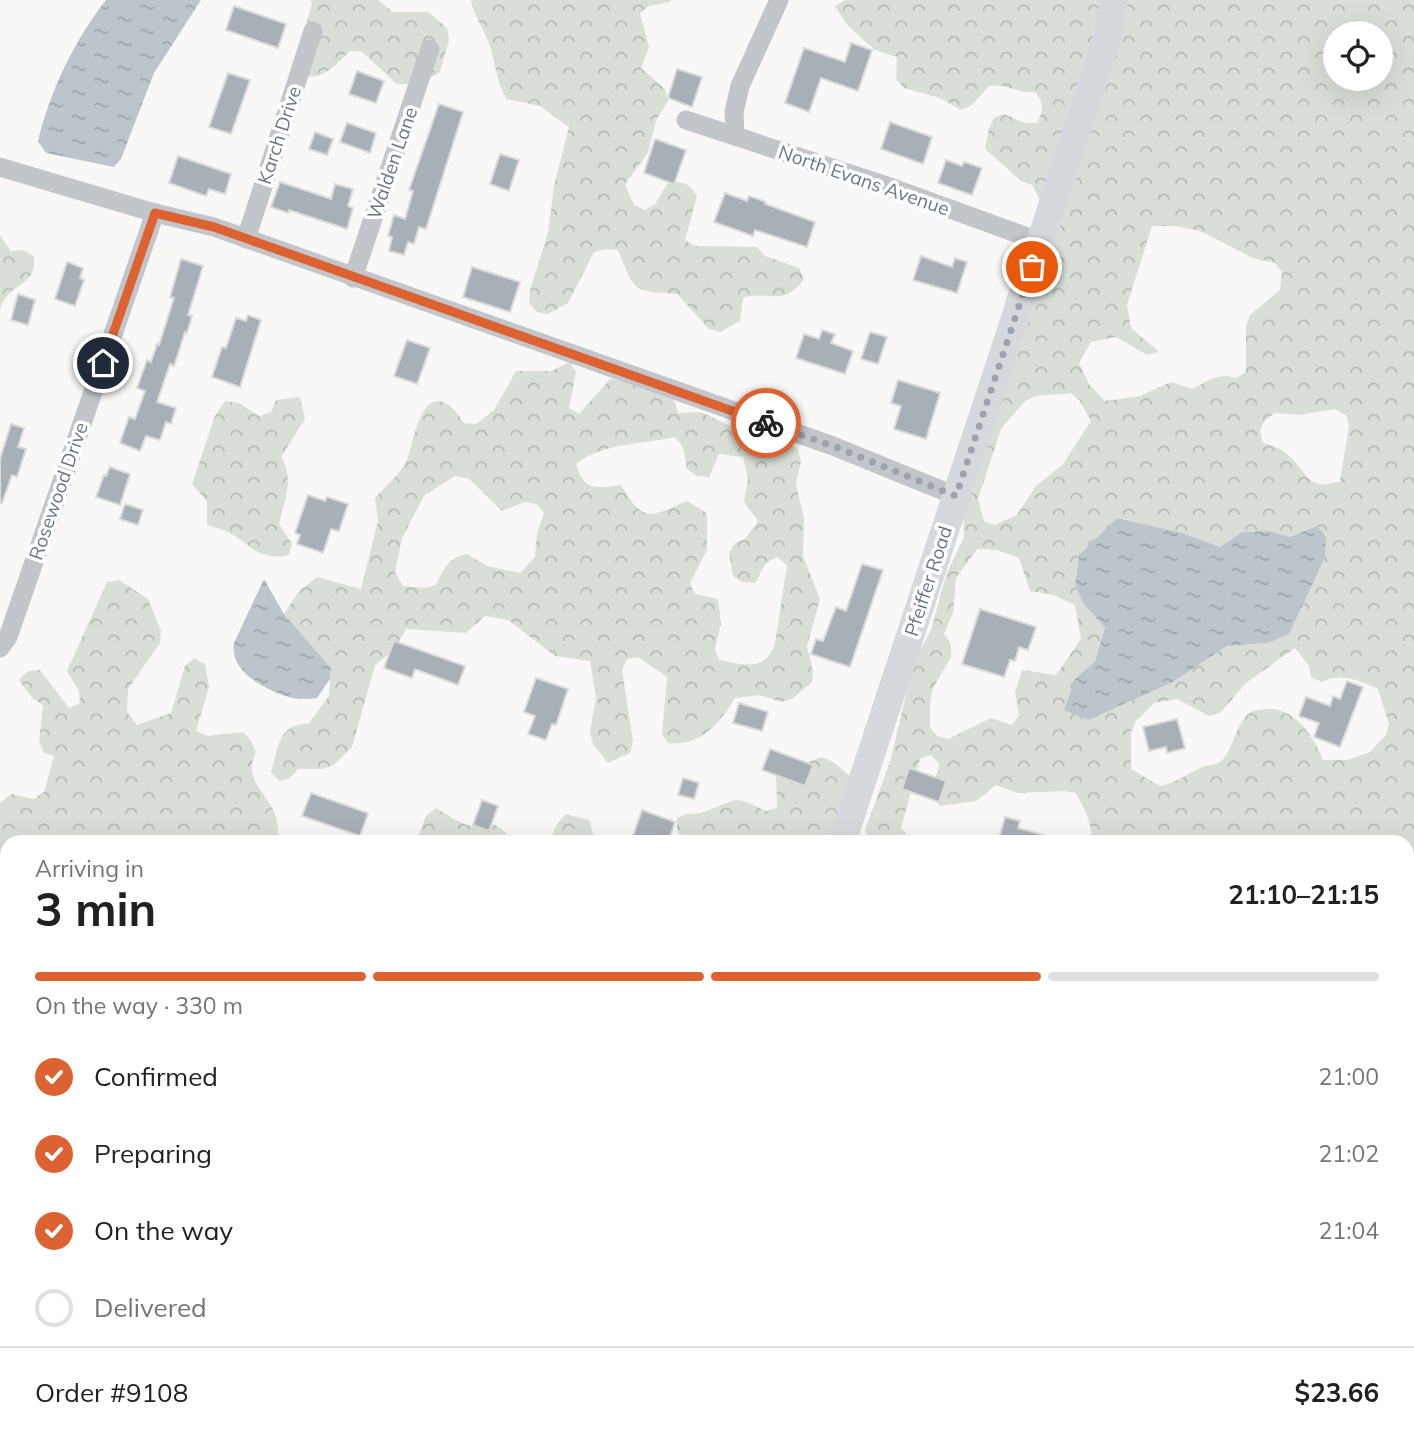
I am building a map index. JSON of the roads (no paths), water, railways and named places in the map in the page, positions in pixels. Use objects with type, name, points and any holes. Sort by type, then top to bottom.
[{"type":"street","points":[[735,136],[734,112],[740,86],[779,0]]},
{"type":"street","name":"Pfeiffer Road","points":[[844,835],[1097,70],[1108,34],[1114,0]]},
{"type":"street","name":"Karch Drive","points":[[246,239],[313,31]]},
{"type":"street","name":"Walden Lane","points":[[353,278],[430,49]]},
{"type":"street","name":"North Evans Avenue","points":[[686,120],[1041,242]]},
{"type":"street","points":[[0,167],[155,213],[197,222],[833,446],[956,496]]},
{"type":"street","name":"Rosewood Drive","points":[[0,648],[8,636],[155,213]]},
{"type":"water","points":[[106,0],[201,0],[154,73],[121,159],[114,167],[46,153],[38,141],[64,67]]},
{"type":"water","points":[[1117,518],[1183,533],[1220,547],[1242,532],[1268,531],[1290,537],[1317,526],[1326,537],[1325,557],[1289,634],[1267,643],[1227,646],[1173,682],[1089,720],[1064,710],[1075,679],[1095,661],[1105,628],[1083,603],[1075,584],[1079,555]]},
{"type":"water","points":[[264,579],[284,614],[331,668],[330,679],[317,698],[296,699],[270,690],[251,678],[237,663],[234,643]]}]
